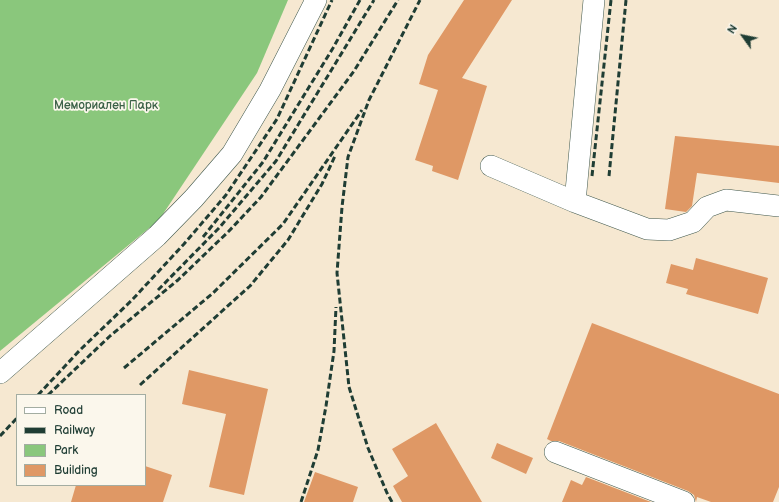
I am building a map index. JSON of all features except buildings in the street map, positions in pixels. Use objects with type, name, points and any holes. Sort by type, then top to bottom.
[{"type":"street","points":[[0,373],[157,236],[194,198],[232,154],[270,90],[316,0]]},
{"type":"street","points":[[574,202],[594,0]]},
{"type":"street","points":[[490,166],[574,202],[647,229],[669,230],[693,222],[707,207],[726,200],[779,206]]},
{"type":"street","points":[[555,452],[684,502]]},
{"type":"green space","name":"Мемориален Парк","points":[[0,0],[288,0],[257,73],[159,220],[0,351]]},
{"type":"railway","points":[[39,394],[80,350],[132,300],[184,244],[226,195],[277,119],[332,0]]},
{"type":"railway","points":[[203,237],[263,162],[333,48],[360,0]]},
{"type":"railway","points":[[158,290],[219,228],[276,161],[374,0]]},
{"type":"railway","points":[[49,394],[110,336],[178,280],[229,231],[261,197],[354,71],[398,0]]},
{"type":"railway","points":[[392,502],[368,448],[349,387],[337,273],[342,207],[348,157],[369,100],[420,0]]},
{"type":"railway","points":[[592,176],[611,0]]},
{"type":"railway","points":[[609,176],[626,0]]},
{"type":"railway","points":[[124,368],[213,293],[283,224],[362,110]]},
{"type":"railway","points":[[140,385],[250,286],[288,240],[322,184],[335,156]]},
{"type":"railway","points":[[301,502],[318,450],[326,406],[334,351],[336,307]]},
{"type":"railway","points":[[0,436],[16,419]]}]
